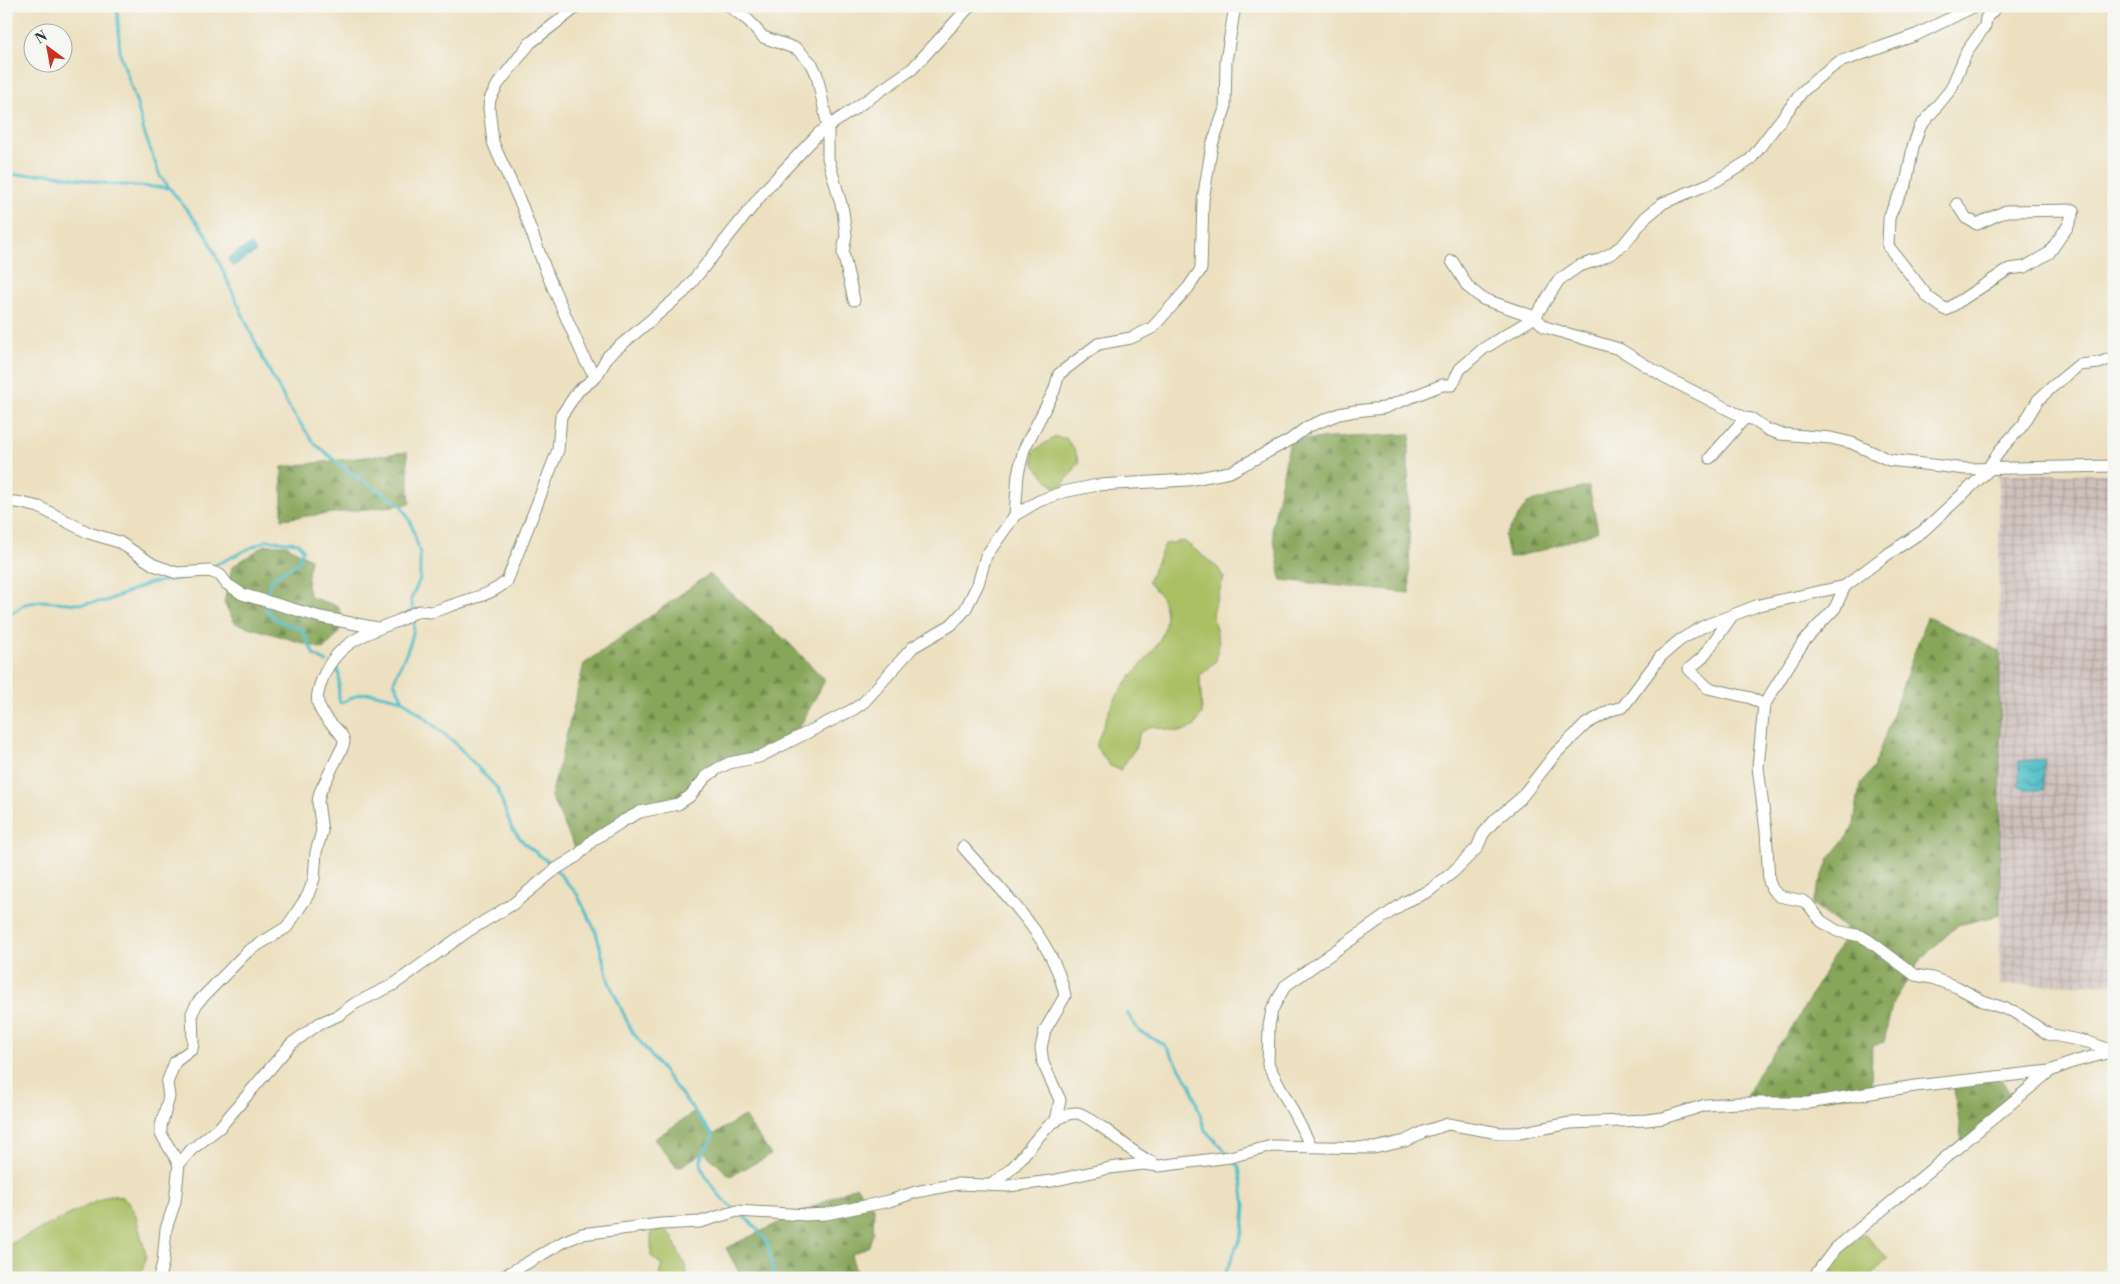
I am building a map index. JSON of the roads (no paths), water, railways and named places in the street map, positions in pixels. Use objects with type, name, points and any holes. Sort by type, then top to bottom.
[{"type":"street","points":[[578,6],[530,43],[498,84],[490,99],[489,108],[493,142],[522,206],[548,276],[585,360],[596,377]]},
{"type":"street","points":[[730,6],[749,21],[763,37],[797,49],[812,64],[817,75],[828,127],[828,158],[843,211],[846,235],[843,253],[854,300]]},
{"type":"street","points":[[159,1278],[163,1262],[166,1229],[175,1202],[178,1164],[161,1134],[161,1126],[169,1098],[166,1083],[175,1062],[192,1049],[194,1044],[192,1013],[198,1002],[210,987],[248,951],[286,927],[308,895],[314,879],[316,852],[322,832],[318,802],[320,792],[342,748],[344,740],[342,735],[320,710],[318,694],[332,658],[358,638],[377,628],[410,617],[418,612],[431,612],[479,598],[507,581],[558,450],[561,416],[578,391],[596,377],[608,356],[684,292],[767,188],[819,133],[912,69],[970,6]]},
{"type":"street","points":[[1015,515],[1018,474],[1024,449],[1054,391],[1059,374],[1098,344],[1131,338],[1152,328],[1188,288],[1201,269],[1203,200],[1212,144],[1225,109],[1226,61],[1235,6]]},
{"type":"street","points":[[178,1164],[191,1150],[220,1127],[291,1044],[320,1023],[393,985],[468,931],[513,904],[556,869],[577,856],[593,840],[623,821],[640,812],[678,804],[690,796],[706,777],[717,769],[729,763],[759,757],[854,709],[864,702],[913,647],[951,624],[965,610],[978,584],[986,556],[1015,515],[1040,501],[1063,492],[1098,485],[1188,480],[1230,472],[1290,440],[1307,427],[1340,414],[1384,408],[1442,385],[1452,385],[1460,369],[1483,349],[1534,317],[1559,280],[1579,266],[1612,253],[1624,244],[1645,218],[1663,203],[1716,181],[1750,160],[1802,92],[1832,67],[1839,62],[1916,35],[1975,6]]},
{"type":"street","points":[[1956,204],[1966,218],[1977,224],[2006,211],[2074,210],[2068,226],[2049,253],[2025,267],[2009,270],[1946,310],[1928,297],[1888,246],[1890,218],[1895,202],[1906,184],[1913,147],[1920,127],[1951,89],[1967,51],[1984,26],[1986,18],[1997,6]]},
{"type":"street","points":[[1452,261],[1468,287],[1483,299],[1534,317],[1545,327],[1619,349],[1665,377],[1745,418],[1752,419],[1768,430],[1780,434],[1831,438],[1852,443],[1889,460],[1966,469],[2114,466]]},
{"type":"street","points":[[1311,1146],[1268,1064],[1269,1026],[1272,1010],[1284,986],[1405,902],[1429,891],[1453,872],[1477,848],[1483,834],[1495,820],[1520,799],[1556,753],[1586,724],[1611,710],[1623,707],[1661,656],[1680,640],[1704,626],[1759,605],[1845,586],[1923,531],[1989,468],[2001,449],[2024,425],[2038,400],[2052,387],[2079,365],[2099,363],[2114,357]]},
{"type":"street","points":[[1710,458],[1745,418]]},
{"type":"street","points":[[6,502],[17,502],[39,507],[88,533],[119,542],[154,565],[177,574],[209,571],[220,574],[227,584],[242,594],[320,617],[377,628]]},
{"type":"street","points":[[1845,586],[1835,608],[1804,641],[1764,706],[1758,767],[1766,831],[1769,881],[1772,889],[1779,896],[1803,901],[1808,904],[1821,921],[1832,928],[1868,940],[1916,975],[1932,978],[1957,987],[1983,1001],[2015,1012],[2048,1034],[2088,1042],[2114,1051]]},
{"type":"street","points":[[1732,616],[1702,658],[1690,669],[1708,688],[1751,698],[1764,706]]},
{"type":"street","points":[[963,847],[1025,919],[1045,946],[1062,980],[1065,996],[1044,1030],[1041,1048],[1043,1063],[1060,1100],[1056,1121]]},
{"type":"street","points":[[501,1278],[565,1241],[582,1234],[651,1225],[700,1222],[737,1211],[806,1215],[826,1214],[949,1186],[965,1184],[1008,1186],[1043,1182],[1110,1168],[1143,1164],[1159,1166],[1230,1157],[1272,1146],[1374,1148],[1405,1141],[1423,1132],[1448,1124],[1499,1133],[1519,1133],[1570,1123],[1664,1118],[1706,1105],[1738,1102],[1802,1104],[1915,1086],[2050,1071],[2073,1062],[2114,1051]]},
{"type":"street","points":[[1813,1278],[1835,1249],[2050,1071]]},
{"type":"street","points":[[991,1185],[1012,1168],[1037,1137],[1056,1121],[1072,1113],[1080,1114],[1101,1126],[1136,1155],[1159,1166]]},
{"type":"water","points":[[251,244],[256,252],[233,266],[228,258]]},
{"type":"water","points":[[2044,759],[2043,790],[2026,790],[2018,786],[2019,761]]},
{"type":"waterway","points":[[117,6],[120,53],[144,132],[160,176],[206,234],[263,359],[290,409],[315,444],[344,468],[401,505],[411,523],[420,553],[420,579],[411,599],[413,610]]},
{"type":"waterway","points":[[6,175],[50,174],[110,184],[169,188]]},
{"type":"waterway","points":[[209,568],[267,540],[298,543],[303,549],[298,563],[272,578],[265,598]]},
{"type":"waterway","points":[[6,617],[25,604],[41,601],[80,604],[106,601],[150,583],[182,578]]},
{"type":"waterway","points":[[265,604],[270,614],[274,617],[302,629],[314,655],[327,662]]},
{"type":"waterway","points":[[414,616],[411,642],[394,682],[403,700],[454,742],[497,788],[512,829],[526,845],[551,864],[577,894],[596,932],[609,982],[631,1030],[713,1135],[701,1157],[702,1166],[712,1187],[733,1208]]},
{"type":"waterway","points":[[333,664],[337,668],[339,677],[338,692],[340,703],[360,694],[371,693],[403,700]]},
{"type":"waterway","points":[[1127,1013],[1139,1031],[1165,1045],[1191,1086],[1205,1130],[1228,1154]]},
{"type":"waterway","points":[[1223,1278],[1243,1232],[1245,1205],[1239,1167],[1232,1159]]},
{"type":"waterway","points":[[742,1215],[757,1228],[766,1242],[771,1258],[773,1278]]}]
